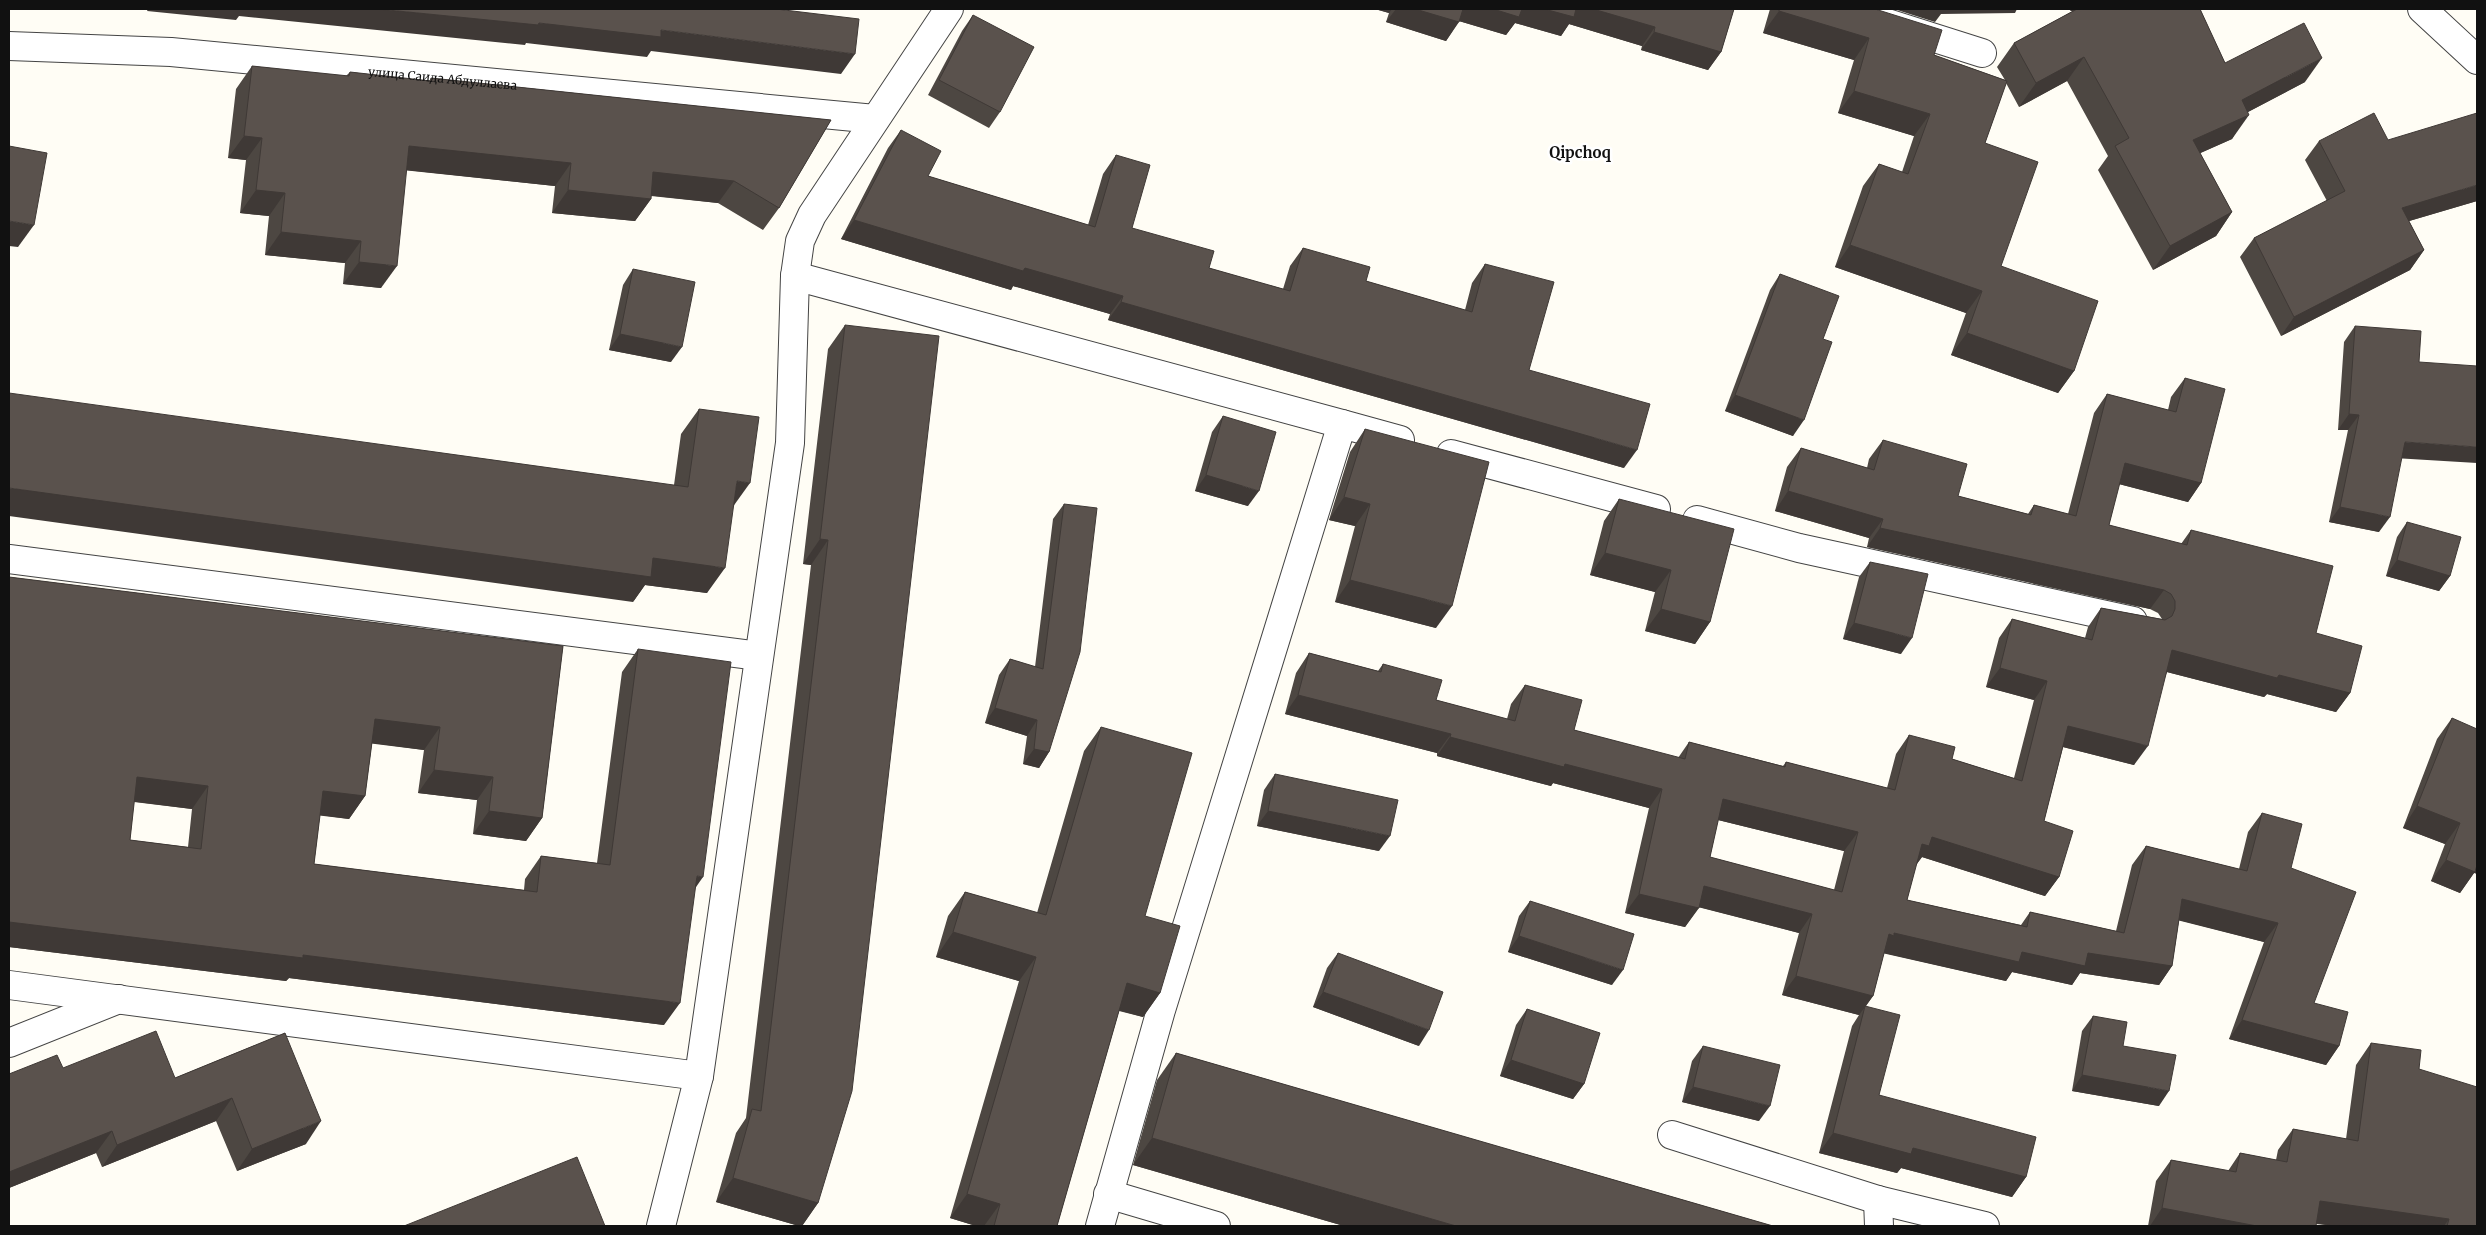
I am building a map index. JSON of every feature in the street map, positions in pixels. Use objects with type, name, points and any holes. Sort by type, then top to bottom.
[{"type":"street","points":[[661,1226],[699,1076],[790,442],[795,276],[800,242],[812,215],[949,9]]},
{"type":"street","points":[[1843,9],[1982,53]]},
{"type":"street","points":[[2422,9],[2477,60]]},
{"type":"street","name":"улица Саида Абдуллаева","points":[[9,46],[170,52],[875,119]]},
{"type":"street","points":[[795,276],[1799,548],[2147,624]]},
{"type":"street","points":[[1100,1226],[1161,1010],[1342,424]]},
{"type":"street","points":[[9,560],[759,656]]},
{"type":"street","points":[[9,985],[120,998],[699,1076]]},
{"type":"street","points":[[9,1043],[120,998]]},
{"type":"street","points":[[1672,1135],[1878,1213],[1985,1226]]},
{"type":"street","points":[[1108,1194],[1216,1226]]},
{"type":"building","points":[[378,9],[776,9],[859,19],[855,54],[661,30],[661,37],[539,23],[538,25]]},
{"type":"building","points":[[1415,9],[1463,9],[1459,22]]},
{"type":"building","points":[[1493,9],[1522,9],[1519,17]]},
{"type":"building","points":[[1544,9],[1576,9],[1574,17]]},
{"type":"building","points":[[1593,9],[1734,9],[1721,52],[1654,32],[1655,27]]},
{"type":"building","points":[[1779,9],[1875,9],[1942,30],[1934,55],[2007,81],[1985,143],[2038,162],[2001,266],[2098,301],[2074,371],[1967,333],[1982,291],[1850,245],[1879,164],[1908,174],[1930,114],[1854,91],[1869,38],[1779,11]]},
{"type":"building","points":[[2077,9],[2200,9],[2225,63],[2304,23],[2322,58],[2242,100],[2249,115],[2193,140],[2232,212],[2170,246],[2115,146],[2129,138],[2084,57],[2036,83],[2014,43]]},
{"type":"building","points":[[973,15],[1034,47],[1000,112],[939,80]]},
{"type":"building","points":[[252,66],[349,76],[350,72],[431,81],[431,78],[831,120],[779,208],[734,181],[653,172],[651,199],[568,190],[571,163],[409,146],[397,266],[359,262],[361,241],[281,232],[285,193],[256,190],[262,138],[244,136]]},
{"type":"building","points":[[2374,113],[2388,140],[2477,113],[2477,185],[2402,208],[2424,250],[2294,317],[2254,238],[2345,191],[2319,141]]},
{"type":"building","points":[[901,130],[941,151],[928,176],[1095,227],[1116,155],[1150,165],[1132,228],[1214,251],[1209,268],[1290,291],[1303,248],[1370,267],[1366,281],[1472,312],[1485,264],[1554,282],[1529,370],[1650,404],[1637,450],[1121,302],[1123,296],[1025,268],[1023,271],[854,220]]},
{"type":"building","points":[[9,146],[47,153],[34,225],[9,221]]},
{"type":"building","points":[[633,269],[695,282],[682,347],[620,334]]},
{"type":"building","points":[[1780,274],[1839,296],[1823,339],[1832,342],[1804,420],[1735,395]]},
{"type":"building","points":[[845,325],[939,336],[852,1091],[818,1203],[733,1178],[752,1109],[761,1111],[828,540],[820,539]]},
{"type":"building","points":[[2355,326],[2421,331],[2419,362],[2477,366],[2477,447],[2405,442],[2390,517],[2340,507],[2359,415],[2349,414]]},
{"type":"building","points":[[2185,378],[2225,389],[2201,483],[2125,463],[2109,525],[2187,545],[2191,530],[2333,566],[2316,633],[2362,646],[2350,693],[2279,675],[2277,678],[2172,650],[2148,746],[2068,726],[2044,821],[2073,831],[2059,877],[1932,837],[1929,846],[1922,844],[1907,900],[2027,927],[2030,912],[2124,933],[2146,846],[2247,871],[2262,813],[2302,824],[2291,868],[2356,892],[2314,1003],[2348,1012],[2339,1046],[2242,1020],[2278,923],[2182,899],[2172,966],[2088,953],[2085,966],[2022,952],[2019,962],[1894,933],[1894,936],[1889,934],[1873,996],[1796,976],[1812,914],[1704,886],[1699,908],[1639,894],[1662,789],[1565,764],[1564,767],[1450,737],[1451,734],[1298,695],[1309,653],[1381,672],[1383,664],[1442,680],[1436,700],[1515,721],[1525,685],[1582,700],[1574,730],[1685,759],[1689,742],[1785,767],[1786,762],[1895,790],[1909,735],[1955,747],[1952,759],[2022,781],[2047,681],[2000,668],[2012,619],[2092,640],[2101,608],[2165,620],[2172,616],[2175,609],[2175,601],[2171,594],[2164,590],[1880,528],[1883,519],[1788,491],[1801,448],[1874,470],[1883,440],[1967,464],[1958,496],[2031,515],[2034,505],[2076,516],[2107,394],[2176,412]],"holes":[[[1723,799],[1858,832],[1842,892],[1710,857]]]},
{"type":"building","points":[[9,393],[688,487],[699,409],[759,417],[750,483],[737,481],[725,568],[653,558],[651,577],[9,488]]},
{"type":"building","points":[[1223,416],[1276,432],[1259,491],[1206,475]]},
{"type":"building","points":[[1365,429],[1489,462],[1452,606],[1350,580],[1370,504],[1344,497]]},
{"type":"building","points":[[1619,499],[1734,529],[1710,622],[1661,609],[1671,570],[1605,553]]},
{"type":"building","points":[[1064,504],[1097,508],[1080,652],[1049,752],[1034,749],[1037,720],[995,708],[1010,659],[1043,669]]},
{"type":"building","points":[[2407,522],[2461,537],[2450,576],[2397,560]]},
{"type":"building","points":[[1870,562],[1928,574],[1912,638],[1854,623]]},
{"type":"building","points":[[9,577],[563,646],[542,818],[489,811],[493,777],[434,770],[440,727],[375,719],[365,796],[323,791],[314,864],[537,892],[541,856],[610,865],[638,649],[731,662],[703,877],[697,876],[680,1003],[303,955],[303,958],[9,922]],"holes":[[[137,777],[208,786],[201,849],[130,840]]]},
{"type":"building","points":[[2452,718],[2477,729],[2477,865],[2475,872],[2446,860],[2460,823],[2417,806]]},
{"type":"building","points":[[1101,727],[1192,753],[1145,916],[1180,926],[1160,993],[1127,983],[1057,1226],[994,1226],[1000,1204],[967,1194],[1036,957],[953,932],[965,892],[1046,915]]},
{"type":"building","points":[[1275,774],[1398,800],[1390,836],[1268,811]]},
{"type":"building","points":[[1530,901],[1634,934],[1623,970],[1519,936]]},
{"type":"building","points":[[1338,953],[1443,992],[1429,1030],[1323,992]]},
{"type":"building","points":[[1865,1006],[1900,1015],[1879,1095],[2036,1137],[2026,1177],[1913,1148],[1911,1154],[1833,1133]]},
{"type":"building","points":[[1527,1009],[1600,1033],[1584,1084],[1511,1060]]},
{"type":"building","points":[[2093,1016],[2127,1022],[2123,1046],[2176,1055],[2169,1091],[2082,1075]]},
{"type":"building","points":[[156,1031],[175,1078],[285,1033],[321,1121],[252,1149],[232,1098],[117,1145],[112,1131],[9,1172],[9,1074],[57,1055],[63,1068]]},
{"type":"building","points":[[2371,1043],[2421,1050],[2419,1069],[2477,1087],[2477,1226],[2447,1226],[2449,1219],[2320,1201],[2316,1226],[2257,1226],[2162,1208],[2171,1160],[2236,1172],[2240,1153],[2287,1162],[2293,1129],[2358,1141]]},
{"type":"building","points":[[1703,1046],[1780,1065],[1770,1106],[1693,1087]]},
{"type":"building","points":[[1176,1053],[1773,1226],[1456,1226],[1152,1138]]},
{"type":"building","points":[[577,1157],[605,1226],[404,1226]]},
{"type":"district","name":"Qipchoq","points":[[1580,152]]}]
